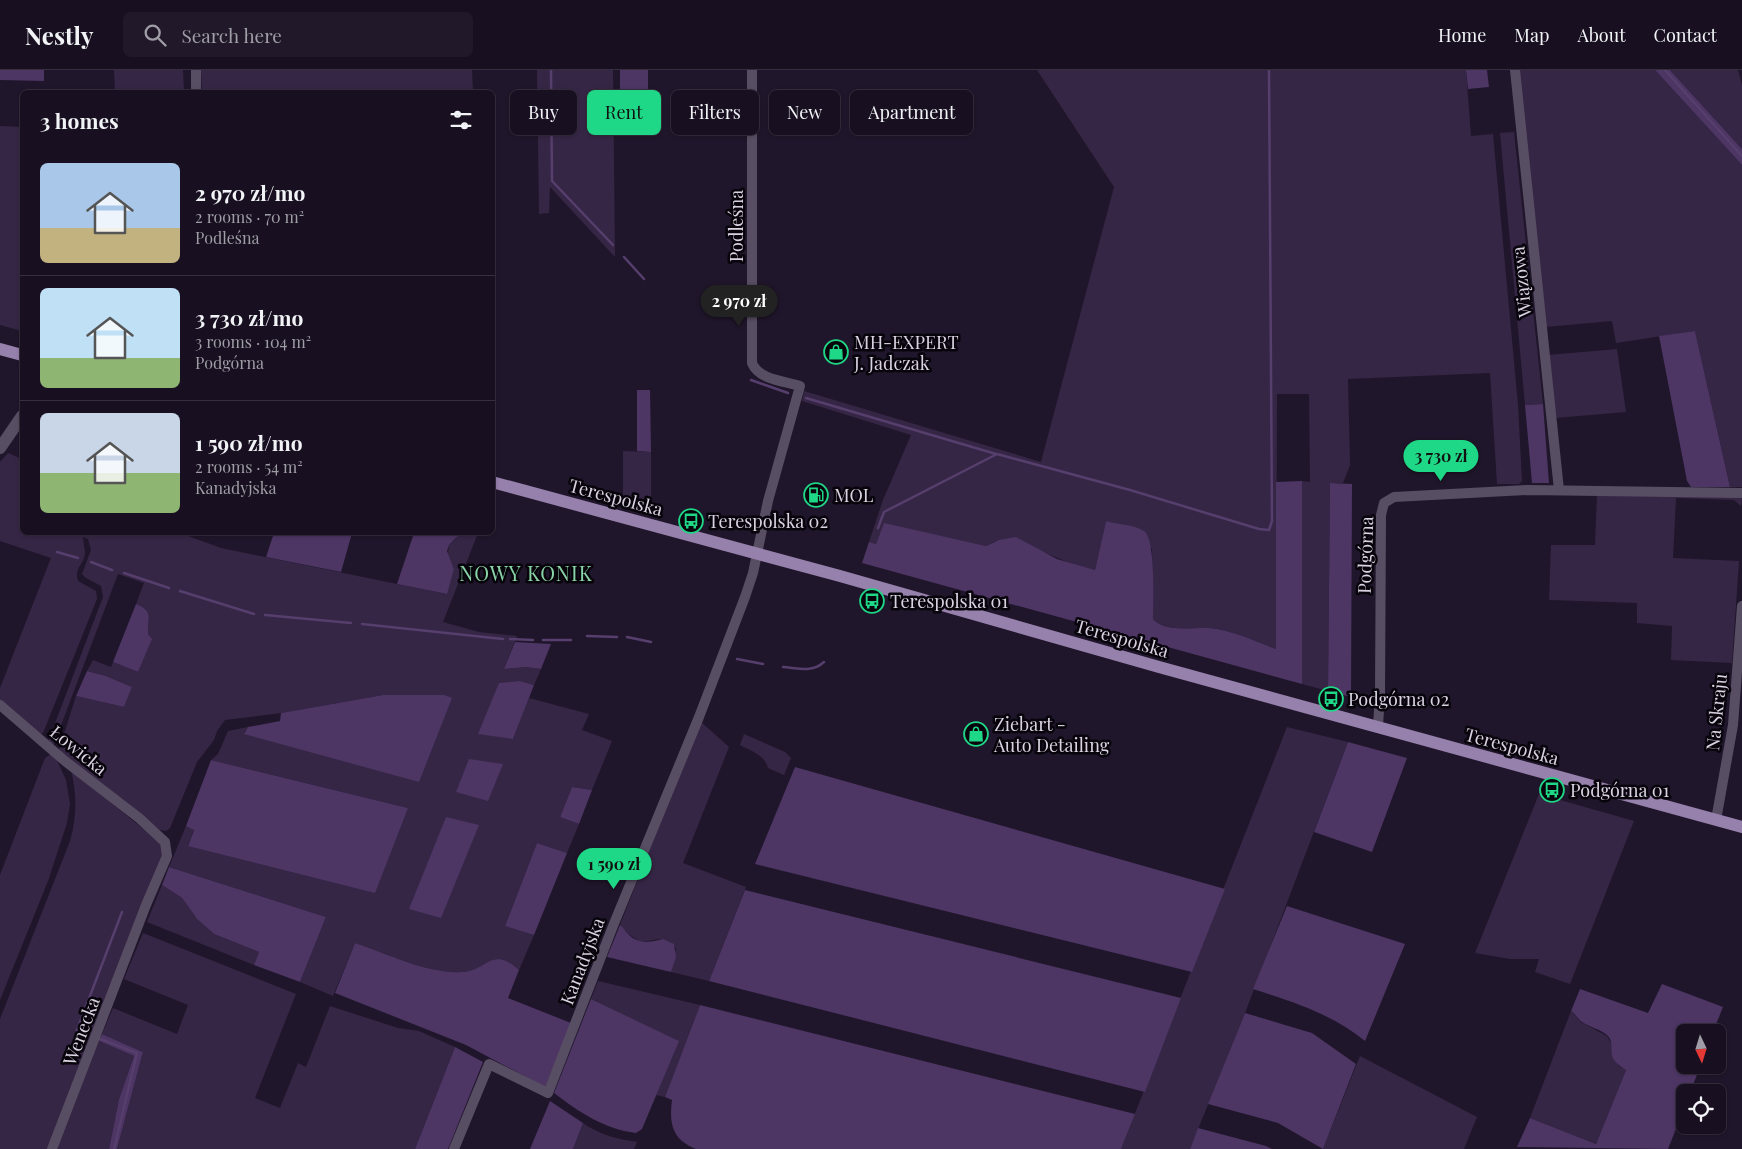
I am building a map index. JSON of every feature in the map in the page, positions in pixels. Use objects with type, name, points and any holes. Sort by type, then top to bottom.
[{"type":"main road","points":[[0,349],[20,354]]},
{"type":"main road","name":"Terespolska","points":[[495,483],[1742,826]]},
{"type":"street","points":[[196,70],[196,90]]},
{"type":"street","name":"Podleśna","points":[[752,70],[752,363],[754,369],[761,375],[800,386],[768,501],[757,554]]},
{"type":"street","name":"Wiązowa","points":[[1514,70],[1559,490]]},
{"type":"street","points":[[0,448],[20,419]]},
{"type":"street","name":"Podgórna","points":[[1378,727],[1380,694],[1381,515],[1384,503],[1394,497],[1528,490],[1742,493]]},
{"type":"street","name":"Kanadyjska","points":[[454,1149],[489,1064],[548,1094],[612,926],[699,717],[745,597],[757,554]]},
{"type":"street","name":"Na Skraju","points":[[1716,820],[1733,724],[1742,606]]},
{"type":"street","name":"Łowicka","points":[[0,705],[65,760],[139,818],[165,842],[168,849],[167,856],[146,905],[140,925]]},
{"type":"street","name":"Wenecka","points":[[52,1149],[140,925]]},
{"type":"shaded area","points":[[0,70],[44,70],[44,81],[0,80]]},
{"type":"shaded area","points":[[114,70],[183,70],[184,90],[115,90]]},
{"type":"shaded area","points":[[201,70],[472,70],[473,90],[202,90]]},
{"type":"shaded area","points":[[537,70],[613,70],[613,90],[587,90],[587,135],[614,135],[615,257],[550,187],[549,213],[539,214],[538,135],[577,135],[577,90],[537,90]]},
{"type":"shaded area","points":[[620,70],[648,70],[648,90],[620,90]]},
{"type":"shaded area","points":[[1037,70],[1466,70],[1471,136],[1493,134],[1518,405],[1522,481],[1519,484],[1497,484],[1490,373],[1348,379],[1350,465],[1343,483],[1330,483],[1328,691],[1302,684],[1302,481],[1310,482],[1309,394],[1277,394],[1276,649],[1226,631],[1209,628],[1172,628],[1153,619],[1152,549],[1106,521],[1095,570],[1013,543],[997,541],[986,546],[884,524],[876,544],[869,542],[883,500],[911,435],[802,401],[804,391],[1041,462],[1114,187]]},
{"type":"shaded area","points":[[1466,70],[1487,70],[1489,87],[1468,89]]},
{"type":"shaded area","points":[[1519,70],[1655,70],[1742,165],[1742,487],[1730,487],[1695,331],[1616,343],[1612,321],[1545,327]]},
{"type":"shaded area","points":[[1655,70],[1670,70],[1742,149],[1742,165]]},
{"type":"shaded area","points":[[1670,70],[1738,70],[1742,85],[1742,149]]},
{"type":"shaded area","points":[[0,126],[20,127],[20,330],[0,325]]},
{"type":"shaded area","points":[[1514,132],[1543,404],[1525,405],[1500,133]]},
{"type":"shaded area","points":[[1695,331],[1730,487],[1691,487],[1687,481],[1659,336]]},
{"type":"shaded area","points":[[1617,349],[1626,412],[1555,418],[1548,355]]},
{"type":"shaded area","points":[[637,390],[650,390],[651,452],[637,451]]},
{"type":"shaded area","points":[[1543,404],[1549,483],[1532,483],[1525,405]]},
{"type":"shaded area","points":[[623,451],[651,452],[651,504],[623,496]]},
{"type":"shaded area","points":[[8,453],[20,458],[20,535],[185,535],[221,548],[446,594],[454,569],[448,554],[449,545],[456,539],[457,535],[477,535],[443,622],[479,632],[517,636],[504,669],[526,667],[541,669],[534,685],[520,681],[513,739],[529,698],[589,714],[582,730],[612,741],[592,790],[572,787],[560,817],[579,824],[567,853],[537,843],[505,926],[534,935],[519,970],[502,959],[496,959],[464,972],[436,970],[422,967],[355,943],[333,996],[300,982],[326,917],[169,867],[186,826],[194,829],[188,845],[408,808],[211,760],[218,754],[228,731],[248,727],[244,733],[444,695],[383,695],[281,713],[225,720],[217,731],[214,740],[197,762],[170,828],[166,831],[160,830],[59,750],[76,696],[124,707],[132,687],[106,676],[87,671],[93,660],[111,667],[113,662],[138,672],[151,639],[148,634],[148,613],[136,604],[144,583],[118,574],[54,744],[49,743],[103,597],[101,586],[82,574],[91,550],[88,539],[83,537],[85,554],[77,576],[78,581],[96,591],[97,599],[43,733],[39,734],[0,700],[0,688],[51,558],[0,541],[0,462]]},
{"type":"shaded area","points":[[1302,481],[1302,684],[862,563],[869,542],[876,544],[884,523],[986,546],[999,540],[1016,537],[1057,559],[1095,570],[1106,521],[1140,529],[1148,536],[1153,572],[1153,619],[1158,623],[1172,628],[1209,628],[1226,631],[1276,649],[1276,482]]},
{"type":"shaded area","points":[[1330,483],[1352,484],[1351,697],[1328,691]]},
{"type":"shaded area","points":[[1597,494],[1740,496],[1742,499],[1741,506],[1734,500],[1676,498],[1673,558],[1739,561],[1732,663],[1671,660],[1672,626],[1637,623],[1637,603],[1549,600],[1551,545],[1595,545]]},
{"type":"shaded area","points":[[273,535],[351,535],[341,572],[266,557]]},
{"type":"shaded area","points":[[413,535],[458,535],[449,545],[447,551],[454,569],[447,594],[397,584]]},
{"type":"shaded area","points":[[136,604],[148,613],[148,634],[152,639],[138,672],[113,662]]},
{"type":"shaded area","points":[[515,642],[551,644],[541,669],[526,667],[504,669]]},
{"type":"shaded area","points":[[87,671],[106,676],[132,687],[124,707],[76,696]]},
{"type":"shaded area","points":[[520,681],[534,685],[513,739],[478,734],[499,683]]},
{"type":"shaded area","points":[[383,695],[444,695],[452,698],[419,782],[244,734],[248,727],[280,721],[281,713]]},
{"type":"shaded area","points":[[700,721],[729,747],[683,863],[746,887],[709,981],[671,972],[676,948],[660,939],[641,942],[628,934],[620,925]]},
{"type":"shaded area","points":[[1287,727],[1348,742],[1245,1013],[1190,1149],[1121,1149]]},
{"type":"shaded area","points":[[744,734],[785,752],[791,758],[784,775],[768,768],[761,757],[740,745]]},
{"type":"shaded area","points":[[1348,742],[1407,758],[1372,852],[1314,832]]},
{"type":"shaded area","points":[[51,754],[55,756],[66,780],[70,804],[67,823],[48,881],[0,1000],[0,875],[45,758]]},
{"type":"shaded area","points":[[469,759],[503,764],[488,801],[456,792]]},
{"type":"shaded area","points":[[211,760],[408,808],[375,893],[188,846],[194,830],[186,826]]},
{"type":"shaded area","points":[[795,767],[1225,889],[1192,972],[755,864]]},
{"type":"shaded area","points":[[71,770],[159,842],[164,849],[165,856],[49,1149],[0,1149],[0,1019],[70,841],[75,806]]},
{"type":"shaded area","points":[[572,787],[592,790],[579,824],[560,817]]},
{"type":"shaded area","points":[[1539,794],[1634,821],[1570,984],[1535,972],[1539,959],[1510,959],[1475,953]]},
{"type":"shaded area","points":[[446,817],[479,825],[441,918],[409,909]]},
{"type":"shaded area","points":[[537,843],[567,853],[534,935],[505,926]]},
{"type":"shaded area","points":[[169,867],[326,917],[300,982],[254,965],[259,952],[214,934],[197,919],[182,898],[162,885]]},
{"type":"shaded area","points":[[162,885],[182,898],[197,919],[214,934],[259,952],[254,965],[147,922]]},
{"type":"shaded area","points":[[745,890],[1181,998],[1145,1092],[709,981]]},
{"type":"shaded area","points":[[1287,906],[1405,944],[1365,1041],[1326,1016],[1253,989]]},
{"type":"shaded area","points":[[620,925],[636,940],[650,942],[663,939],[674,944],[676,957],[671,972],[607,957]]},
{"type":"shaded area","points":[[143,933],[296,994],[255,1098],[280,1108],[298,1063],[306,1067],[330,1006],[398,1028],[419,1031],[455,1047],[415,1149],[117,1149],[143,1052],[102,1034],[113,1008],[177,1034],[188,1005],[124,979]]},
{"type":"shaded area","points":[[355,943],[422,967],[449,972],[471,970],[496,959],[502,959],[510,963],[519,970],[508,998],[571,1023],[545,1087],[466,1045],[335,993]]},
{"type":"shaded area","points":[[598,981],[700,1005],[665,1097],[656,1095],[678,1041],[591,999]]},
{"type":"shaded area","points":[[1662,984],[1723,1007],[1716,1024],[1676,1024],[1676,1074],[1697,1074],[1693,1084],[1676,1084],[1676,1129],[1668,1149],[1517,1147],[1530,1118],[1596,1144],[1626,1070],[1614,1060],[1610,1039],[1607,1035],[1582,1022],[1571,1011],[1580,989],[1648,1013]]},
{"type":"shaded area","points":[[591,999],[679,1041],[642,1129],[636,1133],[613,1128],[592,1119],[554,1093]]},
{"type":"shaded area","points":[[700,1005],[1135,1114],[1121,1149],[696,1149],[677,1136],[671,1116],[672,1100],[665,1097]]},
{"type":"shaded area","points":[[1571,1011],[1581,1022],[1607,1036],[1611,1043],[1611,1053],[1619,1066],[1626,1070],[1596,1144],[1530,1118]]},
{"type":"shaded area","points":[[1245,1013],[1312,1033],[1356,1064],[1323,1149],[1278,1123],[1208,1104]]},
{"type":"shaded area","points":[[102,1034],[143,1052],[117,1149],[109,1149],[119,1099],[134,1056],[99,1041]]},
{"type":"shaded area","points":[[99,1041],[134,1056],[119,1099],[109,1149],[57,1149]]},
{"type":"shaded area","points":[[455,1047],[483,1062],[448,1149],[415,1149]]},
{"type":"shaded area","points":[[1360,1056],[1477,1117],[1464,1149],[1323,1149]]},
{"type":"shaded area","points":[[550,1101],[583,1123],[573,1149],[530,1149]]},
{"type":"shaded area","points":[[583,1123],[609,1136],[637,1142],[634,1149],[573,1149]]},
{"type":"shaded area","points":[[1198,1128],[1266,1146],[1272,1149],[1190,1149]]},
{"type":"waterway","points":[[551,70],[552,181],[613,245]]},
{"type":"waterway","points":[[878,528],[884,512],[997,454],[1130,490],[1259,529],[1269,530],[1272,521],[1269,70]]},
{"type":"waterway","points":[[1665,70],[1742,156]]},
{"type":"waterway","points":[[624,257],[644,279]]},
{"type":"waterway","points":[[751,380],[788,393]]},
{"type":"waterway","points":[[806,398],[996,454]]},
{"type":"waterway","points":[[57,552],[78,558]]},
{"type":"waterway","points":[[91,562],[112,570]]},
{"type":"waterway","points":[[124,573],[169,588]]},
{"type":"waterway","points":[[180,591],[254,614]]},
{"type":"waterway","points":[[265,615],[351,623]]},
{"type":"waterway","points":[[362,624],[503,639]]},
{"type":"waterway","points":[[587,636],[617,637]]},
{"type":"waterway","points":[[627,637],[651,642]]},
{"type":"waterway","points":[[510,639],[533,640]]},
{"type":"waterway","points":[[543,640],[571,640]]},
{"type":"waterway","points":[[737,659],[763,664]]},
{"type":"waterway","points":[[783,667],[810,669],[824,662]]},
{"type":"waterway","points":[[86,1033],[77,1030],[122,912]]},
{"type":"waterway","points":[[98,1038],[137,1053],[114,1149]]},
{"type":"place","name":"MH-EXPERT J. Jadczak","points":[[836,352]]},
{"type":"place","name":"MOL","points":[[816,495]]},
{"type":"place","name":"Terespolska 02","points":[[691,521]]},
{"type":"place","name":"Terespolska 01","points":[[872,601]]},
{"type":"place","name":"Podgórna 02","points":[[1331,699]]},
{"type":"place","name":"Ziebart - Auto Detailing","points":[[976,734]]},
{"type":"place","name":"Podgórna 01","points":[[1552,790]]},
{"type":"district","name":"NOWY KONIK","points":[[526,572]]}]
